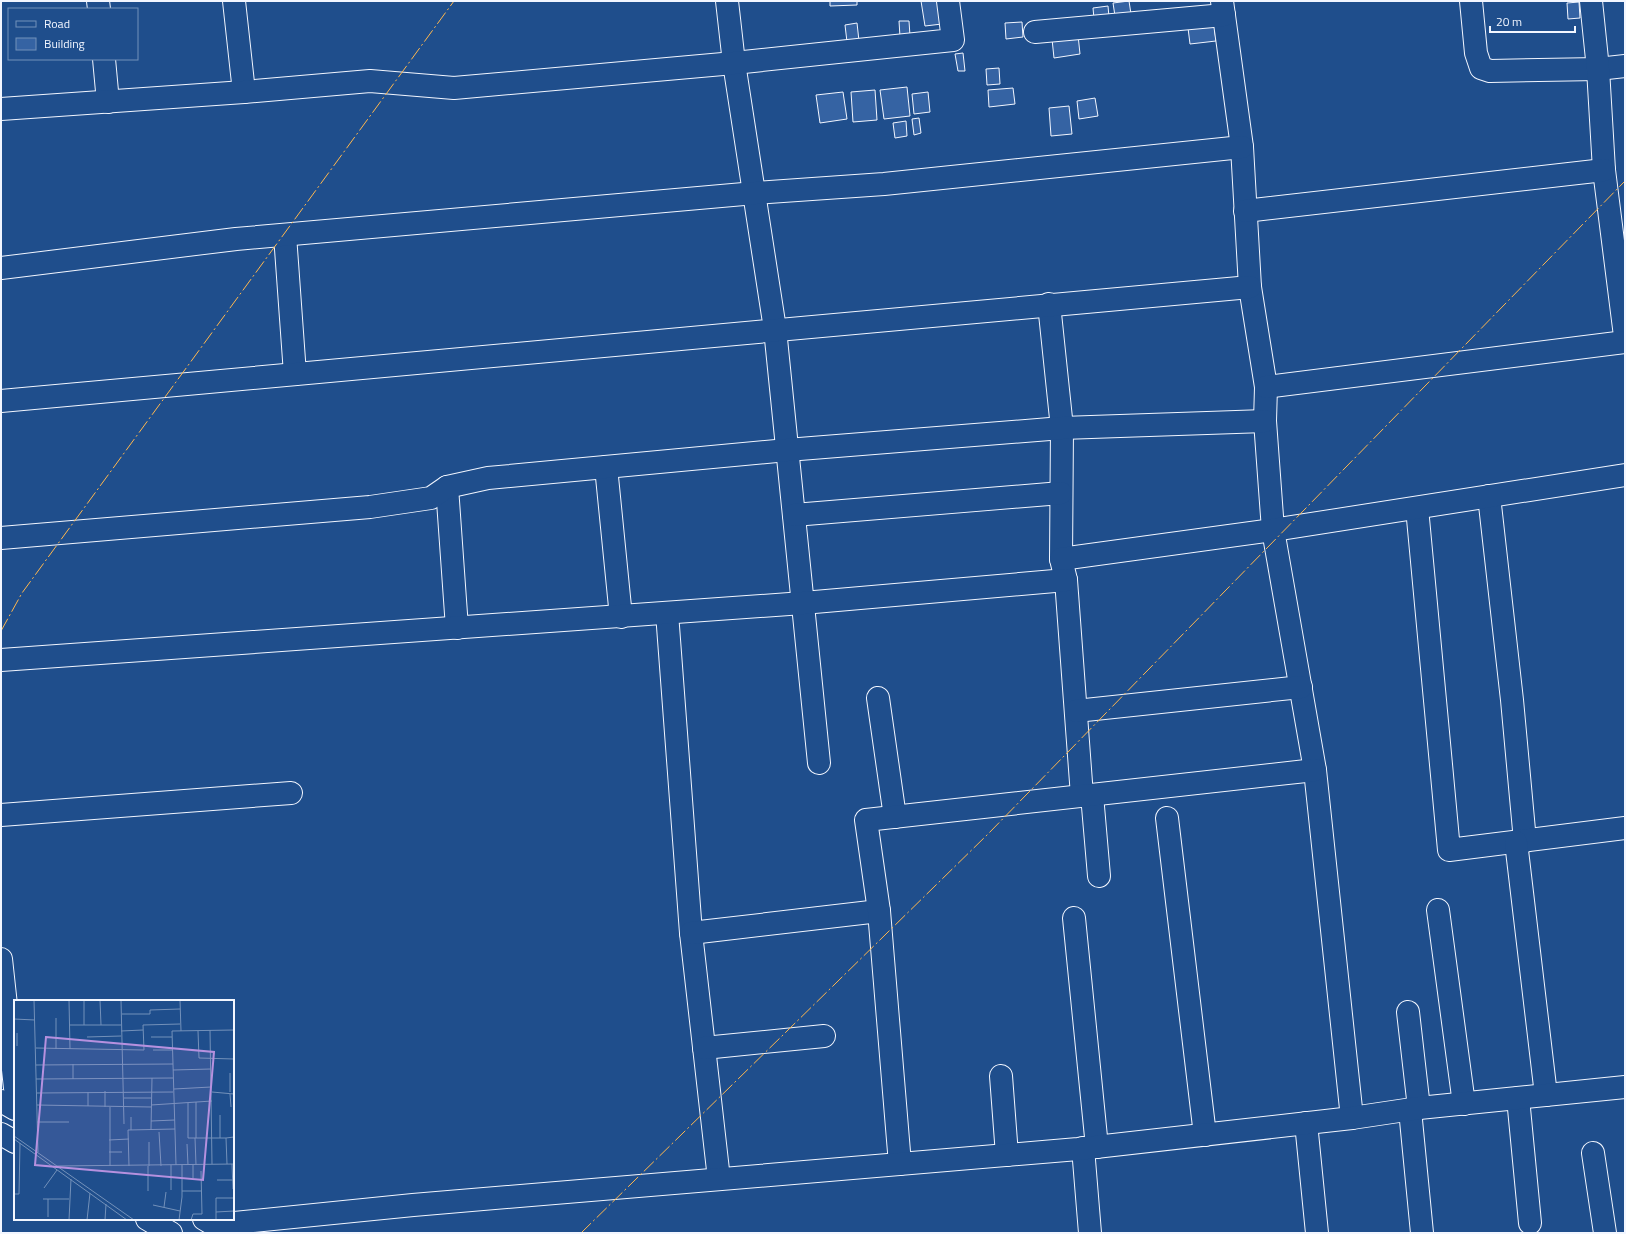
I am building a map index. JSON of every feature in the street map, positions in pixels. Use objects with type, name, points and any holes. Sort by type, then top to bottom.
[{"type":"street","points":[[234,1],[244,92]]},
{"type":"street","points":[[727,1],[734,63],[775,329],[819,763]]},
{"type":"street","points":[[1,109],[244,92],[370,81],[454,88],[734,63],[953,40],[948,1]]},
{"type":"street","points":[[1471,1],[1476,53],[1481,68],[1490,71],[1598,69],[1625,66]]},
{"type":"street","points":[[1590,1],[1598,69],[1604,170],[1625,336]]},
{"type":"street","points":[[1035,32],[1223,8],[1242,147],[1250,287],[1266,387],[1265,421],[1273,530],[1315,770],[1352,1118]]},
{"type":"street","points":[[104,60],[108,102]]},
{"type":"street","points":[[1,268],[228,240],[755,193],[884,184],[1242,147]]},
{"type":"street","points":[[1246,211],[1604,170]]},
{"type":"street","points":[[285,235],[295,374]]},
{"type":"street","points":[[1,401],[775,329],[1250,287]]},
{"type":"street","points":[[1049,304],[1062,428],[1061,493],[1063,569],[1076,711],[1099,876]]},
{"type":"street","points":[[1266,387],[1625,342]]},
{"type":"street","points":[[1,538],[370,507],[431,498],[447,487],[488,478],[787,450],[1062,428],[1265,421]]},
{"type":"street","points":[[606,467],[621,617]]},
{"type":"street","points":[[1,660],[803,604],[1063,569],[1273,530],[1625,475]]},
{"type":"street","points":[[447,487],[457,628]]},
{"type":"street","points":[[794,515],[1061,493]]},
{"type":"street","points":[[1489,496],[1512,700],[1520,841],[1546,1095]]},
{"type":"street","points":[[1417,508],[1449,850],[1625,828]]},
{"type":"street","points":[[667,613],[691,933],[719,1179]]},
{"type":"street","points":[[1076,711],[1301,687]]},
{"type":"street","points":[[878,698],[895,817]]},
{"type":"street","points":[[900,1164],[879,911],[866,820],[1315,770]]},
{"type":"street","points":[[1,815],[291,793]]},
{"type":"street","points":[[1167,818],[1205,1135]]},
{"type":"street","points":[[1438,910],[1464,1104]]},
{"type":"street","points":[[691,933],[879,911]]},
{"type":"street","points":[[1074,918],[1090,1148],[1090,1233]]},
{"type":"street","points":[[1,959],[14,1079]]},
{"type":"street","points":[[1408,1012],[1422,1233]]},
{"type":"street","points":[[704,1048],[824,1036]]},
{"type":"street","points":[[1001,1076],[1007,1155]]},
{"type":"street","points":[[215,1226],[413,1205],[1090,1148],[1352,1118],[1414,1109],[1625,1087]]},
{"type":"street","points":[[1518,1098],[1530,1224]]},
{"type":"street","points":[[1,1101],[14,1108]]},
{"type":"street","points":[[1306,1123],[1317,1233]]},
{"type":"street","points":[[1,1134],[14,1141]]},
{"type":"street","points":[[1593,1153],[1605,1233]]},
{"type":"street","points":[[149,1220],[172,1233]]},
{"type":"building","points":[[830,1],[857,1],[857,5],[830,6]]},
{"type":"building","points":[[921,1],[939,1],[942,24],[925,26]]},
{"type":"building","points":[[1129,1],[1131,14],[1115,16],[1113,3]]},
{"type":"building","points":[[1579,2],[1580,18],[1568,19],[1567,3]]},
{"type":"building","points":[[1108,6],[1109,17],[1094,19],[1093,8]]},
{"type":"building","points":[[899,21],[909,21],[910,36],[900,37]]},
{"type":"building","points":[[1022,22],[1023,37],[1006,39],[1005,23]]},
{"type":"building","points":[[857,23],[859,41],[847,42],[845,25]]},
{"type":"building","points":[[1214,25],[1216,41],[1190,44],[1188,28]]},
{"type":"building","points":[[1078,35],[1080,54],[1054,58],[1052,39]]},
{"type":"building","points":[[963,53],[965,71],[958,71],[955,54]]},
{"type":"building","points":[[999,68],[1000,84],[987,85],[986,69]]},
{"type":"building","points":[[907,87],[910,116],[884,119],[880,90]]},
{"type":"building","points":[[1013,88],[1015,104],[989,107],[988,90]]},
{"type":"building","points":[[875,90],[877,120],[853,122],[851,92]]},
{"type":"building","points":[[843,92],[847,119],[820,123],[816,95]]},
{"type":"building","points":[[928,92],[930,112],[914,114],[912,94]]},
{"type":"building","points":[[1095,98],[1098,116],[1079,119],[1077,101]]},
{"type":"building","points":[[1069,106],[1072,134],[1051,136],[1049,108]]},
{"type":"building","points":[[919,118],[921,133],[914,135],[912,119]]},
{"type":"building","points":[[906,121],[907,136],[895,138],[893,123]]},
{"type":"power","points":[[1,631],[22,593],[454,1]]},
{"type":"power","points":[[581,1233],[988,834],[1625,181]]}]
